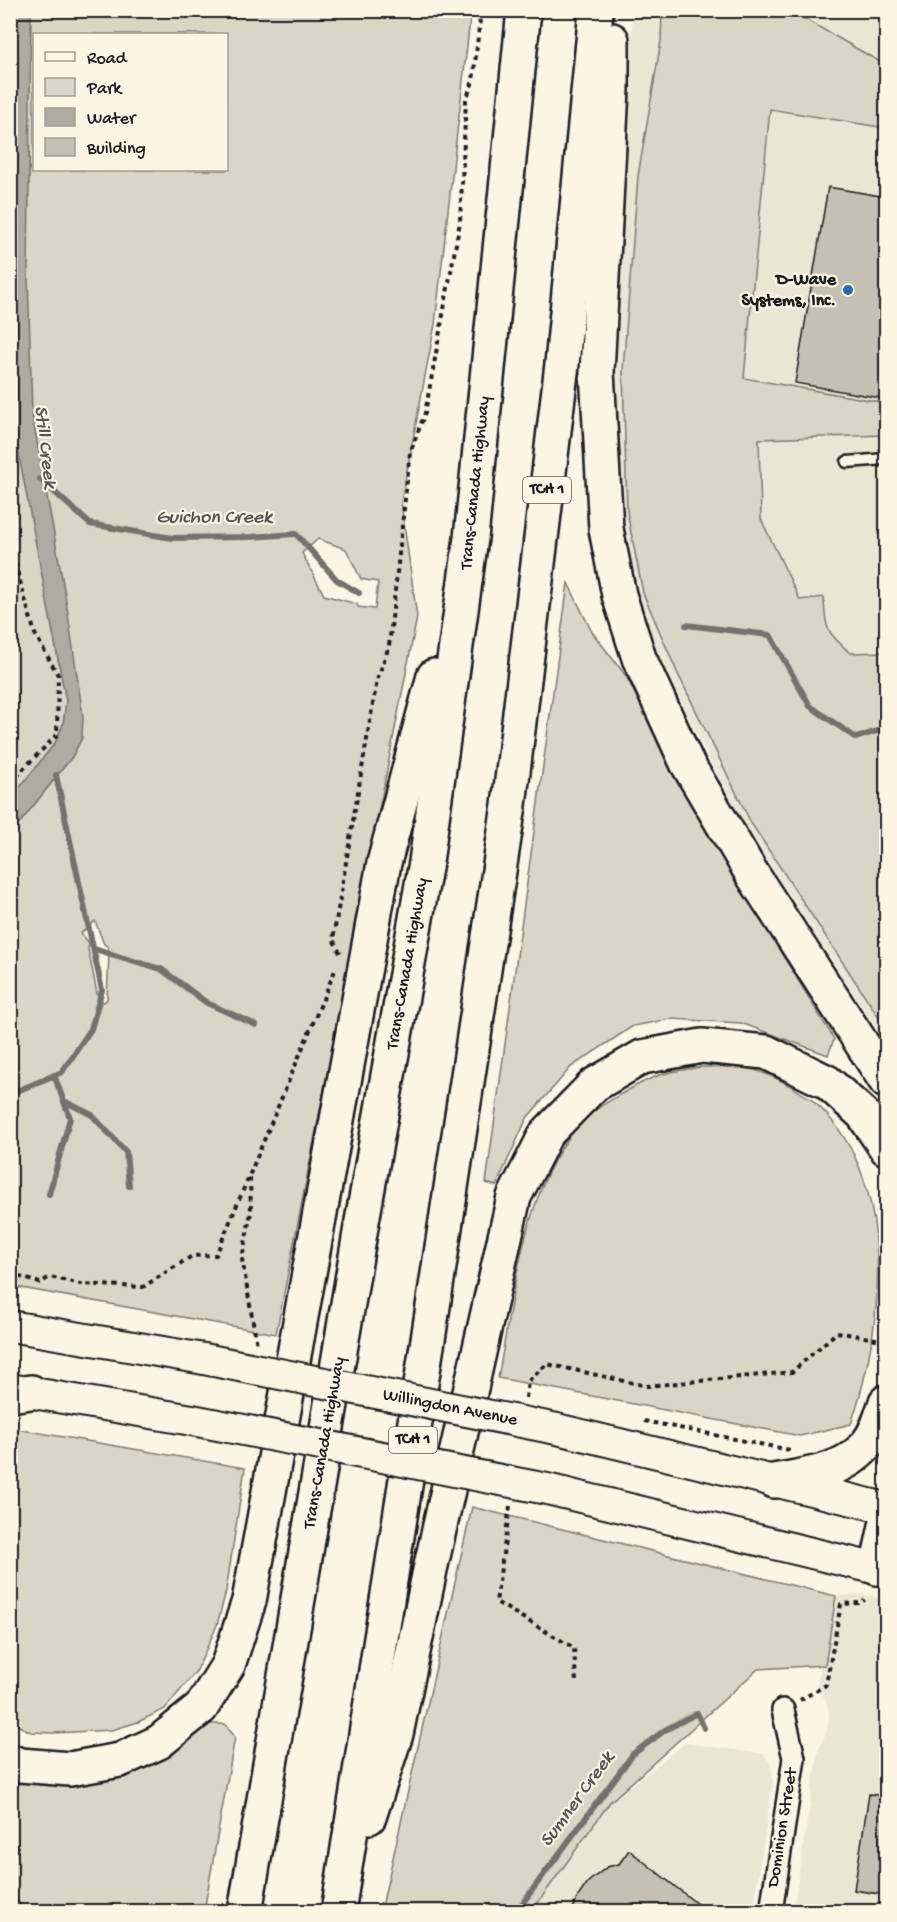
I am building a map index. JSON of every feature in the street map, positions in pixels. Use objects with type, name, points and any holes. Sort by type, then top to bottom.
[{"type":"highway","name":"Trans-Canada Highway","points":[[245,1911],[361,1227],[426,862],[471,538],[524,10]]},
{"type":"highway","name":"TCH 1","points":[[338,1911],[509,805],[562,364],[596,10]]},
{"type":"highway","points":[[611,10],[612,89],[597,372],[606,529],[619,595],[639,658],[687,763],[752,874],[886,1081]]},
{"type":"highway","points":[[10,1761],[20,1765],[70,1769],[120,1760],[159,1742],[201,1708],[228,1665],[249,1601],[384,863],[471,538]]},
{"type":"highway","points":[[338,1911],[396,1734],[430,1570],[514,1197],[546,1134],[594,1085],[642,1057],[702,1046],[766,1052],[827,1082],[863,1114],[886,1148]]},
{"type":"highway","points":[[774,1481],[823,1472],[852,1458],[867,1445],[878,1427],[886,1402]]},
{"type":"highway","points":[[882,1570],[886,1526]]},
{"type":"main road","name":"Willingdon Avenue","points":[[10,1326],[204,1359],[557,1429],[886,1508]]},
{"type":"main road","points":[[17,1392],[192,1420],[547,1489],[882,1570]]},
{"type":"street","name":"Dominion Street","points":[[771,1911],[794,1758],[783,1710]]},
{"type":"lane","points":[[846,462],[886,459]]},
{"type":"path","points":[[341,955],[333,939],[377,680],[388,646],[410,453],[425,413],[460,222],[466,100],[473,81],[481,10]]},
{"type":"path","points":[[10,546],[35,634],[58,675],[57,735],[10,786]]},
{"type":"path","points":[[10,1274],[40,1283],[50,1277],[81,1284],[143,1287],[192,1256],[216,1256],[337,966]]},
{"type":"path","points":[[525,1404],[528,1381],[547,1364],[647,1386],[792,1372],[837,1332],[886,1341]]},
{"type":"path","points":[[637,1420],[799,1452]]},
{"type":"path","points":[[511,1497],[496,1602],[574,1648],[576,1682]]},
{"type":"path","points":[[783,1710],[826,1685],[841,1604],[859,1603],[865,1600]]},
{"type":"shaded area","points":[[633,11],[886,11],[886,1044],[746,828],[723,787],[645,627],[628,558],[619,497],[615,399]]},
{"type":"shaded area","points":[[862,1594],[886,1600],[886,1911],[793,1912],[818,1752],[827,1730],[829,1715],[826,1701],[817,1685],[836,1596]]},
{"type":"shaded area","points":[[685,1743],[764,1754],[771,1765],[773,1782],[753,1911],[532,1912],[610,1802]]},
{"type":"green space","points":[[10,11],[471,11],[435,324],[401,502],[417,617],[276,1334],[11,1286]],"holes":[[[318,539],[346,549],[361,579],[378,582],[375,609],[358,607],[357,604],[324,595],[302,553]],[[95,921],[104,944],[108,947],[109,954],[107,999],[104,1002],[98,998],[88,949],[89,943],[81,933]]]},
{"type":"green space","points":[[662,11],[791,11],[882,63],[886,128],[770,109],[744,378],[886,403],[886,435],[759,439],[761,519],[800,600],[824,597],[825,617],[829,630],[850,653],[886,652],[886,1028],[751,823],[677,672],[643,593],[627,512],[623,370],[638,176],[661,41]]},
{"type":"green space","points":[[568,583],[592,632],[626,676],[677,777],[727,864],[834,1039],[828,1055],[741,1023],[671,1019],[633,1026],[571,1067],[527,1118],[496,1186],[486,1183]]},
{"type":"green space","points":[[701,1067],[751,1069],[775,1078],[798,1091],[812,1100],[840,1131],[859,1167],[871,1207],[877,1250],[877,1294],[872,1339],[863,1383],[851,1424],[800,1436],[498,1378],[516,1276],[535,1204],[565,1142],[592,1113],[645,1081],[670,1072]]},
{"type":"green space","points":[[11,1428],[245,1468],[226,1591],[217,1625],[197,1670],[165,1709],[138,1722],[112,1730],[31,1732],[11,1722]]},
{"type":"green space","points":[[472,1507],[836,1596],[825,1665],[758,1669],[610,1802],[532,1911],[381,1911]]},
{"type":"green space","points":[[205,1724],[225,1724],[235,1737],[204,1911],[24,1911],[11,1890],[11,1779],[41,1785],[82,1783],[131,1775],[170,1752]]},
{"type":"water","points":[[12,11],[31,11],[28,275],[32,414],[65,594],[83,716],[82,738],[72,757],[11,834],[11,798],[55,743],[63,724],[66,701],[12,419]]},
{"type":"building","name":"D-Wave Systems, Inc.","points":[[828,187],[886,197],[886,399],[795,383]]},
{"type":"building","points":[[869,1794],[886,1796],[886,1895],[854,1890]]},
{"type":"building","points":[[629,1850],[706,1911],[572,1911],[577,1898],[588,1882],[607,1867],[619,1864]]},
{"type":"waterway","name":"Guichon Creek","points":[[40,479],[90,524],[172,538],[296,534],[337,580],[359,593]]},
{"type":"waterway","name":"Guichon Creek","points":[[686,625],[770,635],[810,706],[856,738],[886,728]]},
{"type":"waterway","points":[[10,1094],[62,1072],[91,1029],[102,990],[56,775]]},
{"type":"waterway","points":[[94,949],[161,969],[207,1003],[256,1025]]},
{"type":"waterway","points":[[49,1194],[70,1118],[54,1075]]},
{"type":"waterway","points":[[64,1101],[92,1115],[126,1152],[129,1186]]},
{"type":"waterway","name":"Sumner Creek","points":[[516,1912],[633,1754],[665,1730],[697,1713],[704,1728]]},
{"type":"place","name":"D-Wave Systems, Inc.","points":[[848,290]]},
{"type":"water label","name":"Still Creek","points":[[44,447]]}]
